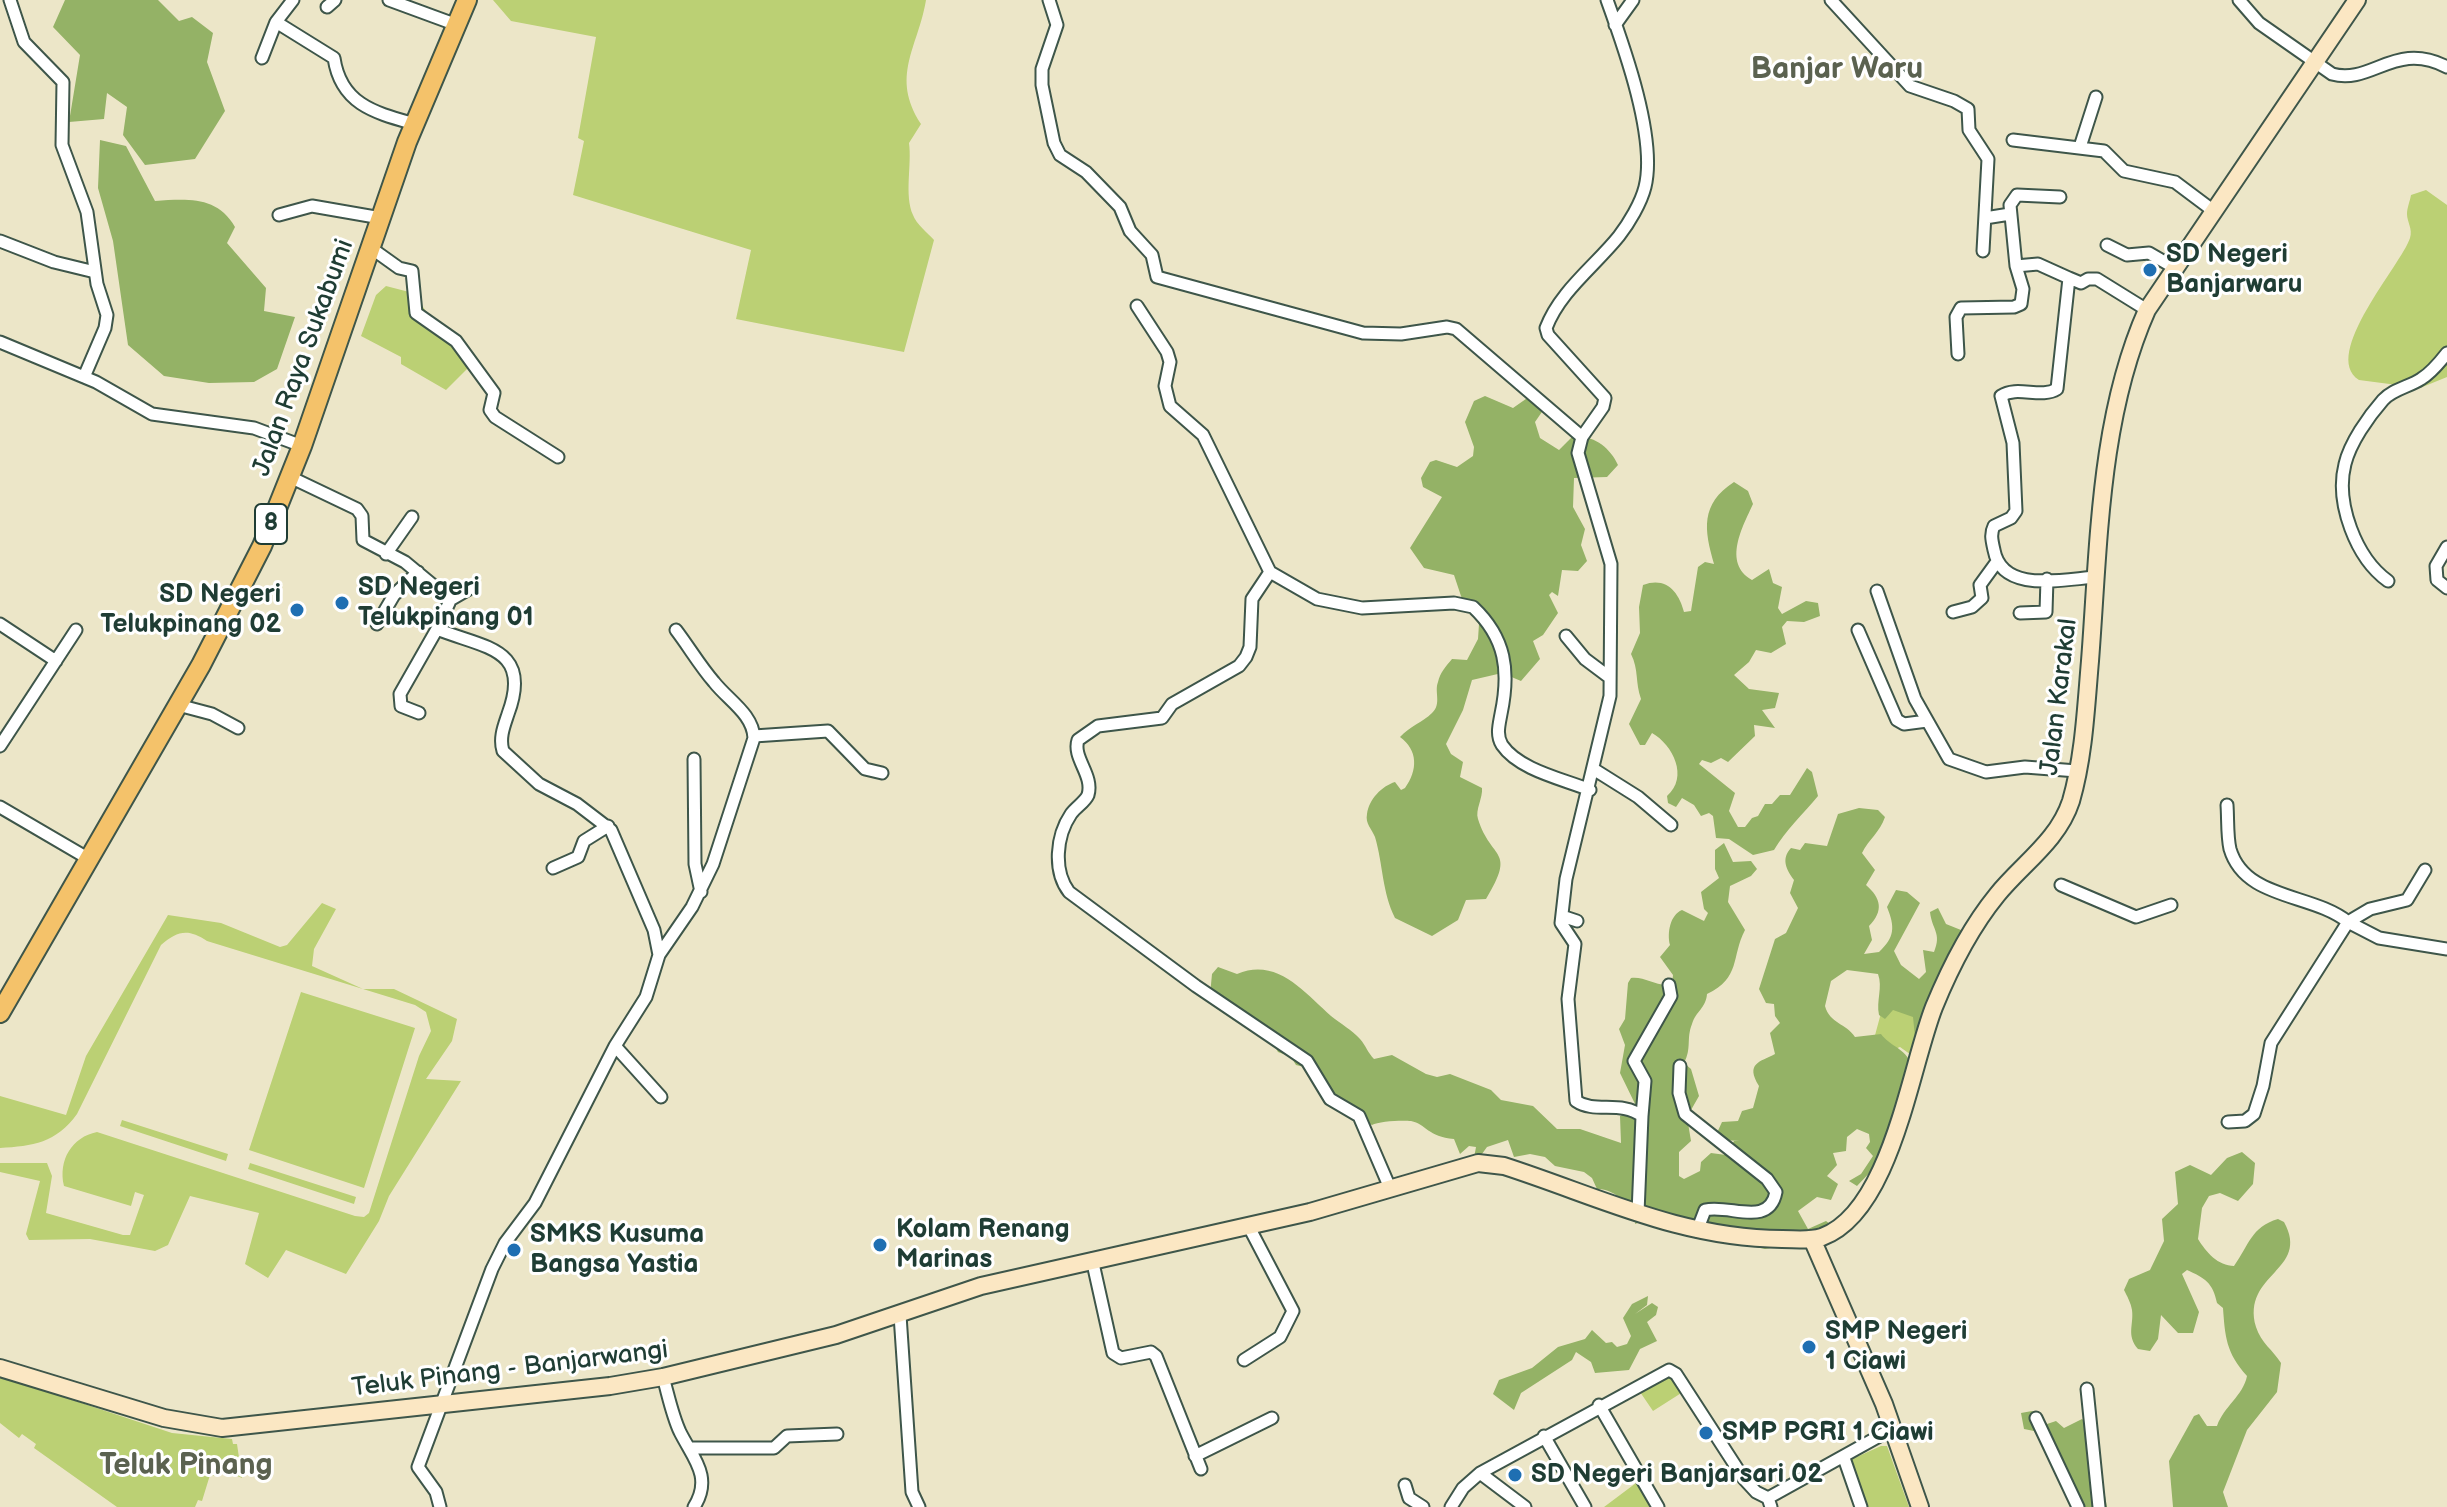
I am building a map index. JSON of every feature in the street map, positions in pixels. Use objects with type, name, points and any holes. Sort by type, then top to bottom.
[{"type":"highway","name":"Jalan Raya Sukabumi","points":[[0,1013],[233,608],[302,446],[415,124],[467,0]]},
{"type":"main road","name":"Jalan Karakal","points":[[1812,1239],[1843,1225],[1871,1189],[1897,1124],[1934,1008],[1964,944],[1994,899],[2054,834],[2071,799],[2085,724],[2115,416],[2135,336],[2147,310],[2357,0]]},
{"type":"main road","name":"Teluk Pinang - Banjarwangi","points":[[0,1368],[164,1418],[222,1428],[610,1386],[663,1377],[836,1335],[981,1286],[1092,1259],[1249,1227],[1466,1165],[1495,1164],[1697,1231],[1733,1238],[1812,1239]]},
{"type":"main road","points":[[1812,1239],[1894,1428],[1920,1507]]},
{"type":"street","points":[[10,0],[24,42],[63,82],[62,145],[85,203],[95,272],[107,320],[84,377]]},
{"type":"street","points":[[262,58],[276,22],[293,0]]},
{"type":"street","points":[[389,0],[457,25]]},
{"type":"street","points":[[1049,0],[1057,25],[1042,69],[1042,85],[1054,143],[1060,155],[1086,172],[1120,207],[1130,231],[1152,255],[1157,277],[1363,333],[1384,335],[1443,327],[1456,329],[1582,437]]},
{"type":"street","points":[[1607,0],[1639,108],[1646,160],[1645,184],[1621,233],[1582,275],[1546,328],[1548,335],[1605,398],[1603,407],[1582,437],[1579,464],[1602,526],[1611,564],[1610,696],[1595,770],[1566,879],[1562,926],[1575,944],[1568,999],[1576,1101],[1583,1105],[1624,1106],[1642,1116]]},
{"type":"street","points":[[1615,25],[1633,0]]},
{"type":"street","points":[[1831,0],[1910,86],[1968,109],[1969,130],[1988,159],[1983,251]]},
{"type":"street","points":[[2239,0],[2252,17],[2332,74],[2345,76],[2412,57],[2447,67]]},
{"type":"street","points":[[276,22],[333,57],[337,75],[365,108],[380,116],[415,124]]},
{"type":"street","points":[[2080,147],[2096,97]]},
{"type":"street","points":[[2013,140],[2106,152],[2128,173],[2146,173],[2175,182],[2215,212]]},
{"type":"street","points":[[1958,354],[1959,309],[2021,304],[2023,289],[2016,266],[2011,202],[2017,195],[2060,197]]},
{"type":"street","points":[[279,215],[312,206],[381,218]]},
{"type":"street","points":[[1985,218],[2010,214]]},
{"type":"street","points":[[0,241],[54,262],[95,272]]},
{"type":"street","points":[[2107,245],[2127,255],[2149,253],[2168,264],[2181,261]]},
{"type":"street","points":[[371,248],[399,268],[412,271],[416,313],[456,341],[494,393],[490,410],[495,417],[558,457]]},
{"type":"street","points":[[2016,266],[2038,264],[2081,283],[2097,279],[2147,310]]},
{"type":"street","points":[[2069,278],[2057,389],[2048,393],[2010,391],[2001,396],[2013,443],[2016,511],[2011,518],[1991,528],[1996,563],[2009,576],[2047,579],[2097,577]]},
{"type":"street","points":[[1137,306],[1169,357],[1165,386],[1170,406],[1203,435],[1270,572],[1317,599],[1362,608],[1454,603],[1473,607],[1503,648],[1507,681],[1498,730],[1501,744],[1529,766],[1590,790]]},
{"type":"street","points":[[0,342],[84,377],[152,414],[254,428],[302,446]]},
{"type":"street","points":[[2388,581],[2374,570],[2359,549],[2343,491],[2345,465],[2352,446],[2386,397],[2423,379],[2447,353]]},
{"type":"street","points":[[290,477],[357,509],[362,519],[362,538],[386,554],[401,559],[450,600]]},
{"type":"street","points":[[386,554],[412,517]]},
{"type":"street","points":[[2447,547],[2436,566],[2437,580],[2447,588]]},
{"type":"street","points":[[1953,612],[1979,603],[1982,598],[1980,585],[1996,563]]},
{"type":"street","points":[[377,624],[394,595],[418,572]]},
{"type":"street","points":[[1270,572],[1252,599],[1250,647],[1239,666],[1172,704],[1162,718],[1098,726],[1078,740],[1076,748],[1089,780],[1089,792],[1069,817],[1061,835],[1059,873],[1069,892],[1196,986],[1307,1061],[1330,1099],[1359,1116],[1390,1188]]},
{"type":"street","points":[[2020,613],[2046,612],[2047,579]]},
{"type":"street","points":[[419,713],[401,706],[400,694],[450,600],[469,589]]},
{"type":"street","points":[[1877,591],[1927,721],[1943,754],[1962,766],[1986,772],[2025,767],[2077,771]]},
{"type":"street","points":[[0,624],[56,661]]},
{"type":"street","points":[[437,629],[487,645],[505,657],[517,689],[502,735],[503,751],[539,784],[608,826],[615,835],[654,930],[659,955]]},
{"type":"street","points":[[0,746],[76,630]]},
{"type":"street","points":[[440,1507],[436,1492],[418,1467],[439,1404],[498,1255],[535,1203],[615,1046],[646,997],[659,955],[701,892],[745,774],[754,736],[744,714],[711,679],[676,630]]},
{"type":"street","points":[[1858,630],[1897,720],[1904,724],[1927,721]]},
{"type":"street","points":[[1566,636],[1585,659],[1609,677]]},
{"type":"street","points":[[178,705],[212,714],[238,728]]},
{"type":"street","points":[[754,736],[828,731],[865,769],[882,773]]},
{"type":"street","points":[[694,759],[695,864],[701,892]]},
{"type":"street","points":[[1595,770],[1638,797],[1671,825]]},
{"type":"street","points":[[2227,805],[2232,854],[2258,885],[2272,893],[2323,905],[2379,938],[2447,949]]},
{"type":"street","points":[[0,807],[89,859]]},
{"type":"street","points":[[553,868],[578,857],[584,841],[608,826]]},
{"type":"street","points":[[2228,1122],[2245,1121],[2254,1114],[2271,1043],[2348,922],[2370,909],[2407,900],[2425,870]]},
{"type":"street","points":[[2061,885],[2136,917],[2171,905]]},
{"type":"street","points":[[1562,916],[1577,921]]},
{"type":"street","points":[[1638,1213],[1645,1081],[1634,1061],[1671,996],[1669,985]]},
{"type":"street","points":[[615,1046],[661,1097]]},
{"type":"street","points":[[1680,1066],[1679,1093],[1685,1114],[1767,1179],[1776,1192],[1772,1203],[1758,1213],[1705,1210],[1697,1231]]},
{"type":"street","points":[[1244,1360],[1280,1337],[1293,1311],[1249,1227]]},
{"type":"street","points":[[1092,1259],[1113,1353],[1121,1358],[1151,1352],[1156,1356],[1201,1469]]},
{"type":"street","points":[[900,1315],[912,1492],[919,1507]]},
{"type":"street","points":[[1451,1507],[1463,1488],[1480,1473],[1660,1372],[1672,1371],[1749,1486],[1769,1502],[1894,1428]]},
{"type":"street","points":[[663,1377],[678,1429],[702,1473],[701,1493],[694,1507]]},
{"type":"street","points":[[2087,1389],[2099,1507]]},
{"type":"street","points":[[1599,1405],[1658,1507]]},
{"type":"street","points":[[1195,1456],[1272,1418]]},
{"type":"street","points":[[2036,1418],[2078,1507]]},
{"type":"street","points":[[689,1448],[774,1448],[787,1436],[837,1434]]},
{"type":"street","points":[[1544,1436],[1585,1507]]},
{"type":"street","points":[[1844,1458],[1861,1507]]},
{"type":"street","points":[[1480,1473],[1525,1507]]},
{"type":"street","points":[[1405,1485],[1409,1498],[1423,1507]]},
{"type":"green space","points":[[65,0],[158,0],[179,21],[192,17],[213,33],[207,62],[225,111],[195,159],[145,165],[123,135],[127,107],[107,93],[104,119],[69,122],[80,55],[53,27]]},
{"type":"green space","points":[[493,0],[926,0],[907,76],[912,107],[921,124],[909,143],[909,189],[910,207],[915,218],[934,240],[904,352],[736,319],[751,250],[573,195],[584,141],[578,138],[596,37],[511,21]]},
{"type":"green space","points":[[100,140],[126,146],[155,201],[201,202],[228,217],[235,227],[227,243],[266,288],[264,311],[295,317],[277,369],[254,382],[209,383],[164,376],[128,345],[113,241],[98,188]]},
{"type":"green space","points":[[2426,190],[2447,205],[2447,377],[2420,388],[2359,380],[2350,368],[2349,351],[2356,331],[2410,238],[2407,214],[2411,195]]},
{"type":"green space","points":[[386,286],[413,293],[428,314],[468,347],[473,363],[446,390],[401,364],[401,357],[361,336],[376,295]]},
{"type":"green space","points":[[1533,394],[1546,406],[1535,422],[1540,438],[1559,450],[1572,437],[1593,440],[1605,447],[1618,465],[1607,477],[1574,478],[1573,507],[1585,529],[1581,545],[1587,561],[1578,571],[1562,570],[1558,596],[1552,592],[1549,595],[1558,613],[1543,635],[1533,641],[1540,659],[1521,681],[1502,673],[1472,680],[1463,710],[1446,744],[1451,754],[1463,762],[1460,777],[1482,788],[1478,819],[1501,862],[1500,871],[1486,899],[1466,900],[1458,920],[1432,936],[1395,918],[1375,837],[1367,818],[1370,803],[1381,790],[1395,782],[1401,790],[1405,788],[1414,761],[1410,748],[1400,737],[1435,709],[1437,686],[1442,673],[1452,659],[1467,660],[1478,639],[1479,624],[1465,608],[1454,575],[1424,568],[1410,548],[1442,497],[1423,487],[1421,478],[1430,462],[1436,460],[1457,467],[1473,456],[1474,447],[1465,422],[1474,401],[1485,396],[1513,408]]},
{"type":"green space","points":[[1734,482],[1748,491],[1753,504],[1744,523],[1736,554],[1743,573],[1752,580],[1769,569],[1773,583],[1782,587],[1778,608],[1782,614],[1806,601],[1818,603],[1820,616],[1804,622],[1787,621],[1782,627],[1786,644],[1771,653],[1756,650],[1749,662],[1734,675],[1749,689],[1779,693],[1775,708],[1762,710],[1775,728],[1754,725],[1755,736],[1728,762],[1721,758],[1711,763],[1702,760],[1699,764],[1735,793],[1729,811],[1738,827],[1745,827],[1758,816],[1765,804],[1772,804],[1780,795],[1790,795],[1807,768],[1812,772],[1818,796],[1774,850],[1753,855],[1729,839],[1716,838],[1713,816],[1709,813],[1701,816],[1694,805],[1682,798],[1676,807],[1668,803],[1667,796],[1677,780],[1672,753],[1652,733],[1645,745],[1640,745],[1629,724],[1641,699],[1631,654],[1640,633],[1639,607],[1643,585],[1665,584],[1675,592],[1684,612],[1691,611],[1698,567],[1705,562],[1714,564],[1707,529],[1710,509],[1723,490]]},
{"type":"green space","points":[[1859,808],[1878,810],[1885,817],[1862,853],[1875,870],[1866,885],[1879,905],[1877,915],[1869,926],[1872,940],[1864,954],[1879,952],[1891,936],[1887,907],[1896,890],[1907,892],[1920,903],[1894,951],[1901,965],[1919,979],[1926,972],[1923,950],[1934,952],[1936,946],[1937,936],[1930,912],[1938,908],[1946,924],[1961,930],[1961,938],[1955,941],[1951,960],[1927,999],[1926,1014],[1915,1037],[1913,1017],[1893,1010],[1885,1019],[1879,1015],[1878,974],[1847,970],[1831,981],[1825,1006],[1834,1020],[1855,1037],[1881,1034],[1910,1061],[1875,1167],[1857,1186],[1849,1181],[1861,1174],[1873,1156],[1866,1148],[1870,1142],[1869,1134],[1857,1129],[1847,1137],[1846,1151],[1833,1153],[1837,1165],[1827,1176],[1838,1184],[1831,1200],[1817,1197],[1798,1211],[1808,1229],[1826,1221],[1830,1224],[1819,1239],[1780,1238],[1776,1247],[1765,1249],[1643,1221],[1635,1224],[1637,1213],[1614,1194],[1597,1189],[1592,1178],[1584,1172],[1555,1166],[1545,1157],[1530,1154],[1514,1157],[1508,1140],[1487,1147],[1479,1158],[1474,1158],[1476,1147],[1469,1146],[1460,1154],[1454,1139],[1438,1136],[1411,1121],[1372,1125],[1340,1110],[1312,1069],[1296,1065],[1291,1057],[1278,1052],[1270,1038],[1210,995],[1212,974],[1218,967],[1237,974],[1251,970],[1277,973],[1354,1033],[1374,1059],[1392,1055],[1426,1074],[1437,1077],[1450,1074],[1491,1090],[1501,1100],[1533,1106],[1557,1129],[1580,1129],[1621,1143],[1620,1116],[1638,1110],[1620,1073],[1625,1045],[1619,1029],[1625,1019],[1628,983],[1631,978],[1636,978],[1672,984],[1673,975],[1660,957],[1670,945],[1670,925],[1682,910],[1704,921],[1708,913],[1704,909],[1701,892],[1719,878],[1715,869],[1715,850],[1724,843],[1733,862],[1751,861],[1757,869],[1751,876],[1730,886],[1728,902],[1745,930],[1730,974],[1718,988],[1707,994],[1690,1029],[1684,1063],[1691,1069],[1699,1096],[1687,1117],[1691,1141],[1679,1152],[1679,1176],[1684,1179],[1700,1171],[1701,1162],[1711,1153],[1726,1155],[1734,1141],[1740,1141],[1722,1140],[1716,1135],[1722,1122],[1738,1121],[1742,1111],[1753,1108],[1759,1086],[1754,1068],[1775,1054],[1770,1033],[1780,1023],[1775,1016],[1774,1004],[1766,1003],[1759,989],[1775,939],[1786,933],[1798,908],[1790,893],[1794,880],[1786,864],[1786,856],[1791,848],[1800,850],[1805,843],[1827,846],[1838,814]]},
{"type":"green space","points":[[322,903],[336,909],[314,949],[312,966],[363,989],[207,941],[194,934],[178,934],[161,945],[77,1114],[69,1124],[43,1141],[0,1148],[0,1096],[66,1115],[86,1056],[168,915],[221,923],[280,947],[287,945]]},
{"type":"green space","points":[[1943,970],[1914,1057],[1900,1047],[1890,1051],[1874,1039],[1881,1013]]},
{"type":"green space","points":[[363,989],[394,989],[457,1019],[452,1041],[426,1079],[461,1081],[389,1196],[379,1221],[346,1274],[286,1250],[268,1278],[245,1264],[259,1213],[190,1196],[168,1245],[155,1251],[90,1239],[29,1240],[26,1234],[40,1181],[0,1172],[0,1163],[47,1163],[52,1176],[46,1213],[130,1235],[144,1195],[135,1192],[131,1206],[64,1186],[63,1167],[69,1151],[80,1139],[97,1132],[364,1217],[369,1213],[419,1056],[431,1031],[426,1012],[415,1005]]},
{"type":"green space","points":[[301,992],[415,1028],[364,1188],[249,1150]]},
{"type":"green space","points":[[122,1120],[228,1154],[226,1161],[120,1126]]},
{"type":"green space","points":[[2242,1152],[2255,1163],[2253,1184],[2238,1201],[2220,1193],[2209,1196],[2202,1208],[2198,1239],[2213,1257],[2223,1264],[2234,1266],[2256,1232],[2269,1222],[2278,1219],[2284,1222],[2290,1238],[2289,1251],[2265,1283],[2254,1309],[2258,1333],[2281,1363],[2277,1392],[2247,1430],[2223,1492],[2228,1507],[2173,1507],[2169,1461],[2194,1416],[2199,1414],[2207,1426],[2217,1426],[2242,1389],[2247,1376],[2228,1344],[2223,1308],[2203,1279],[2187,1270],[2182,1274],[2199,1312],[2193,1333],[2178,1333],[2161,1315],[2158,1339],[2150,1351],[2138,1349],[2132,1339],[2132,1310],[2124,1290],[2129,1279],[2150,1270],[2164,1241],[2162,1219],[2178,1204],[2175,1172],[2190,1165],[2211,1175],[2227,1158]]},
{"type":"green space","points":[[250,1163],[356,1197],[354,1204],[248,1169]]},
{"type":"green space","points":[[1648,1296],[1647,1305],[1635,1314],[1652,1303],[1658,1307],[1656,1315],[1647,1322],[1657,1341],[1640,1349],[1629,1370],[1595,1373],[1591,1362],[1576,1352],[1572,1360],[1521,1393],[1514,1410],[1493,1394],[1499,1380],[1532,1368],[1558,1347],[1585,1339],[1592,1330],[1606,1343],[1612,1342],[1617,1347],[1627,1344],[1631,1336],[1623,1318],[1632,1304]]},
{"type":"green space","points":[[1670,1372],[1686,1390],[1653,1411],[1638,1389]]},
{"type":"green space","points":[[0,1376],[172,1433],[232,1439],[233,1444],[237,1444],[242,1478],[220,1469],[218,1476],[210,1475],[202,1501],[198,1500],[195,1507],[117,1507],[34,1448],[36,1444],[22,1434],[19,1438],[0,1423]]},
{"type":"green space","points":[[2032,1411],[2047,1424],[2056,1421],[2064,1428],[2082,1419],[2093,1429],[2107,1507],[2077,1507],[2058,1464],[2052,1464],[2034,1431],[2024,1429],[2021,1413]]},
{"type":"green space","points":[[1887,1446],[1909,1507],[1868,1507],[1850,1460]]},
{"type":"green space","points":[[1636,1483],[1651,1507],[1604,1507]]},
{"type":"place","name":"SD Negeri Banjarwaru","points":[[2150,270]]},
{"type":"place","name":"SD Negeri Telukpinang 01","points":[[342,603]]},
{"type":"place","name":"SD Negeri Telukpinang 02","points":[[297,610]]},
{"type":"place","name":"Kolam Renang Marinas","points":[[880,1245]]},
{"type":"place","name":"SMKS Kusuma Bangsa Yastia","points":[[514,1250]]},
{"type":"place","name":"SMP Negeri 1 Ciawi","points":[[1809,1347]]},
{"type":"place","name":"SMP PGRI 1 Ciawi","points":[[1706,1433]]},
{"type":"place","name":"SD Negeri Banjarsari 02","points":[[1515,1475]]},
{"type":"district","name":"Banjar Waru","points":[[1837,70]]},
{"type":"district","name":"Teluk Pinang","points":[[186,1466]]}]
